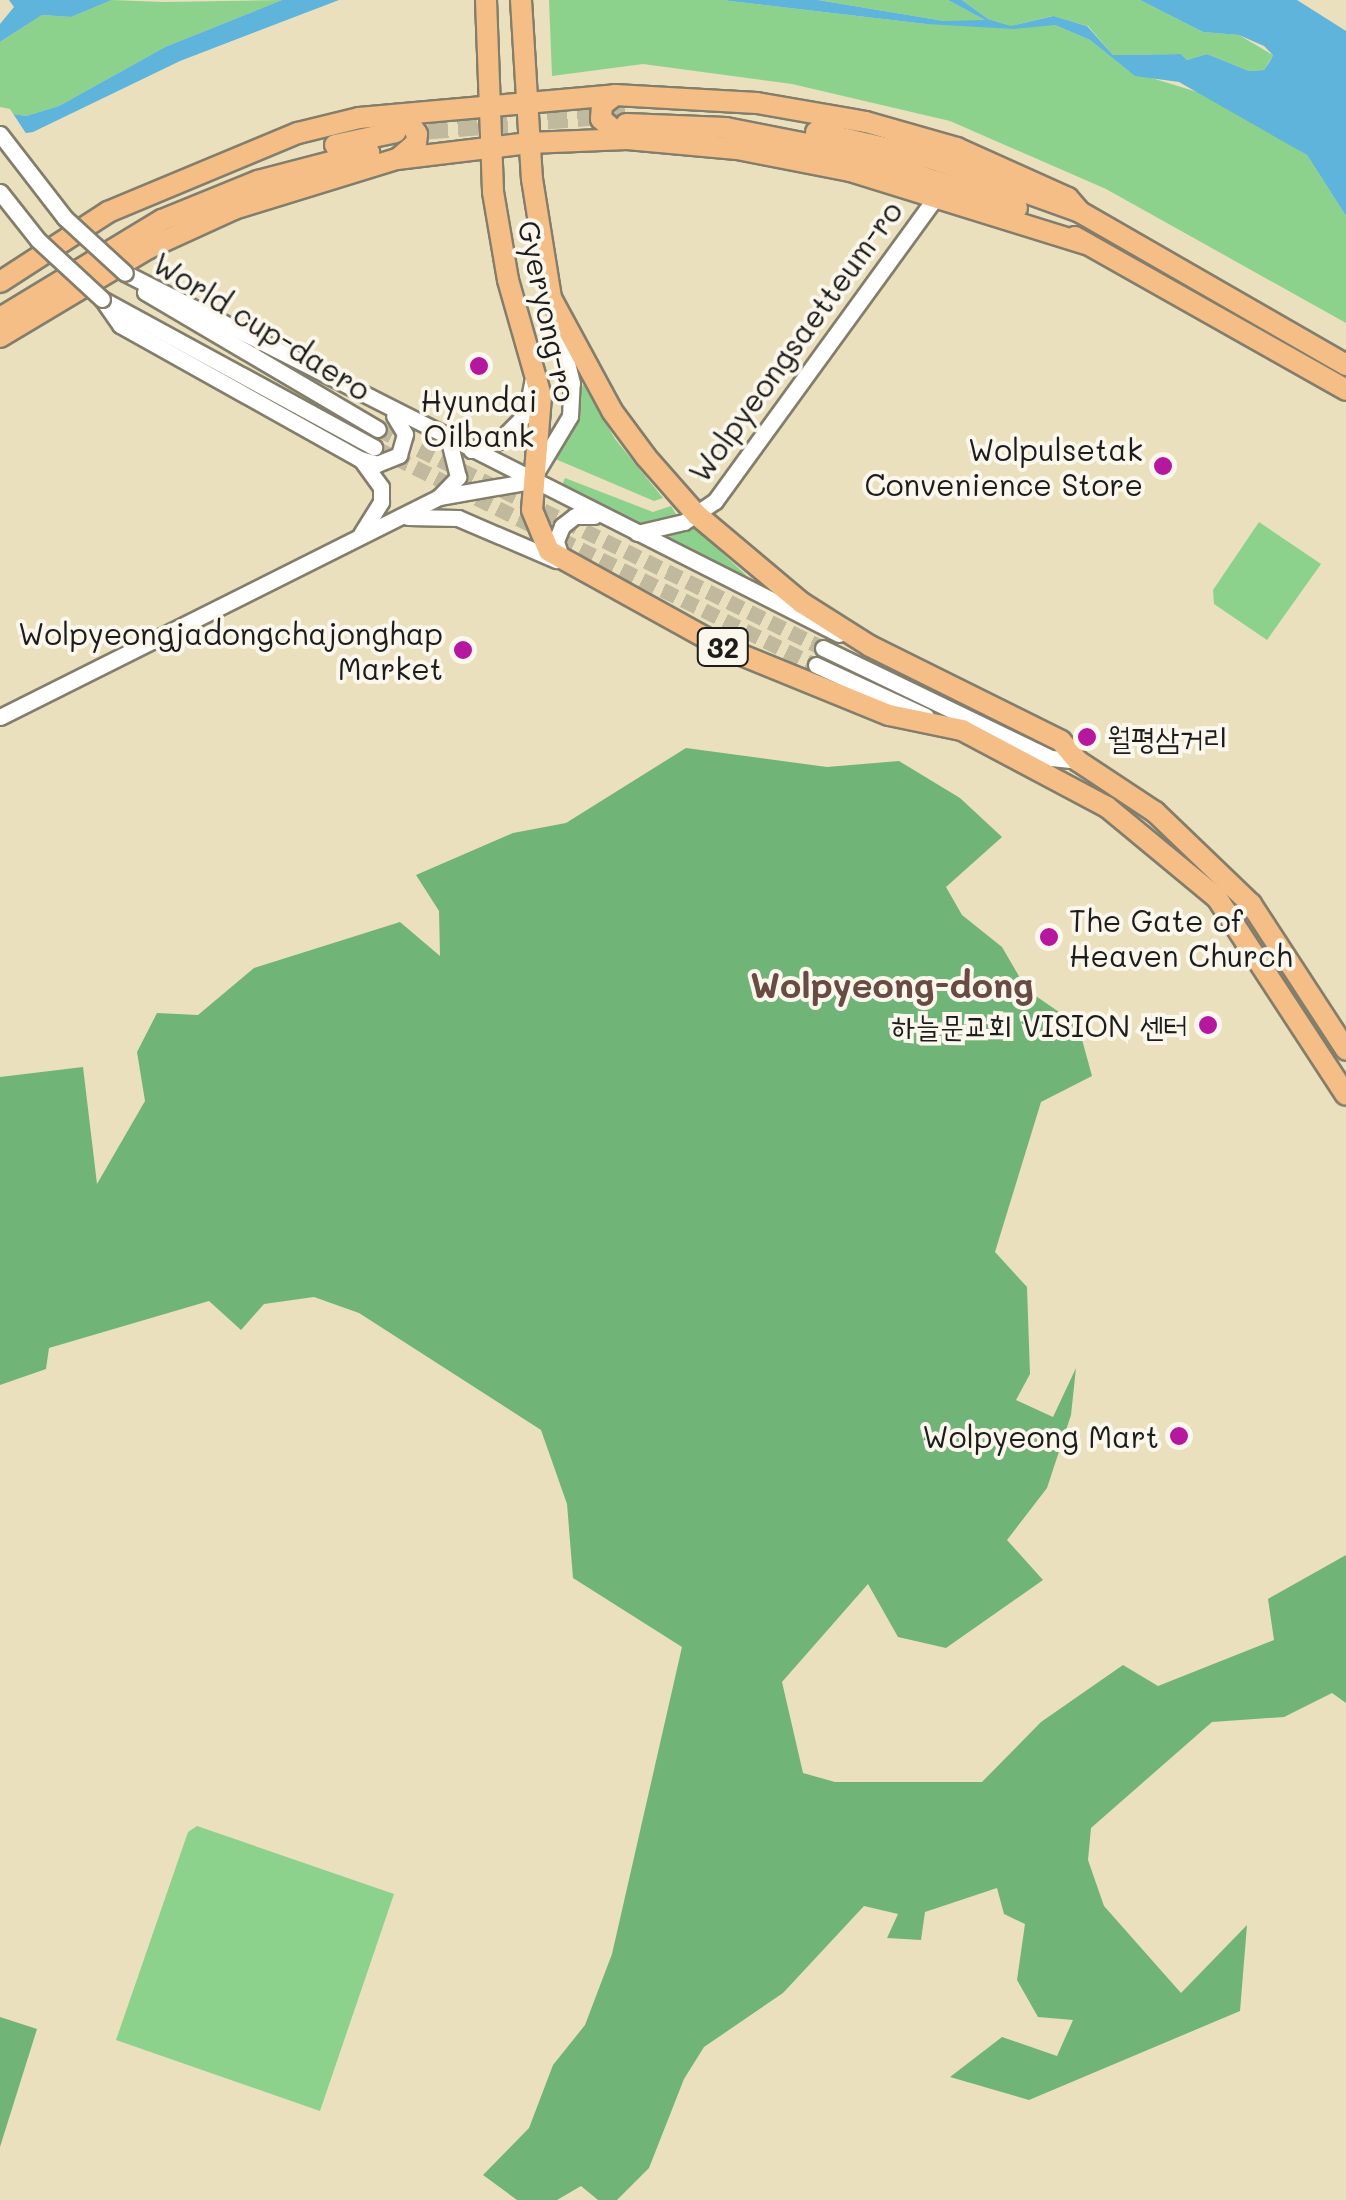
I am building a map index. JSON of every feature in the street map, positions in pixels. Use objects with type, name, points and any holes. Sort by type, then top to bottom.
[{"type":"main road","name":"Gyeryong-ro","points":[[486,0],[491,147],[508,280],[541,396],[530,481],[541,538],[562,558]]},
{"type":"main road","name":"Gyeryong-ro","points":[[521,0],[530,143],[551,298],[612,410],[696,515],[802,603],[870,646],[1061,741],[1078,761]]},
{"type":"main road","points":[[0,337],[191,228],[333,174],[394,138],[490,94],[526,92],[936,198],[1086,244]]},
{"type":"main road","points":[[491,147],[526,122],[623,118],[740,120],[854,139],[932,159],[1080,212],[1346,365]]},
{"type":"main road","points":[[0,282],[108,212],[175,180],[298,133],[491,147],[530,143],[623,118],[726,128],[847,152],[981,192],[1086,244],[1346,390]]},
{"type":"main road","points":[[0,304],[156,210],[279,162],[394,138]]},
{"type":"main road","points":[[0,318],[36,290],[179,213],[258,181],[394,138]]},
{"type":"main road","name":"32","points":[[562,558],[722,647],[889,714],[962,730],[1107,807],[1179,861],[1337,1050]]},
{"type":"main road","name":"32","points":[[1078,761],[1155,812],[1228,878],[1337,1050],[1346,1095]]},
{"type":"street","name":"World cup-daero","points":[[0,134],[65,218],[144,292],[378,430]]},
{"type":"street","name":"World cup-daero","points":[[0,192],[38,240],[102,299],[374,447]]},
{"type":"street","name":"Wolpyeongsaetteum-ro","points":[[696,515],[739,472],[936,198]]},
{"type":"street","points":[[125,272],[796,617],[870,646]]},
{"type":"street","points":[[0,717],[439,498],[530,481],[570,416],[572,383],[551,298]]},
{"type":"street","points":[[102,299],[120,324],[360,459],[385,462],[403,450],[405,434],[388,410]]},
{"type":"street","points":[[471,450],[499,441],[526,414],[533,361]]},
{"type":"street","points":[[439,498],[458,477],[449,441]]},
{"type":"street","points":[[358,538],[381,502],[381,487],[360,459]]},
{"type":"street","points":[[562,558],[558,534],[566,521],[582,514],[607,518]]},
{"type":"street","points":[[636,533],[696,515]]},
{"type":"street","points":[[399,517],[458,518],[562,558]]},
{"type":"street","points":[[824,648],[1052,758],[1078,761]]},
{"type":"street","points":[[816,665],[962,730]]},
{"type":"green space","points":[[112,0],[282,0],[165,47],[59,106],[26,116],[0,112],[0,42],[42,15],[71,17]]},
{"type":"green space","points":[[549,0],[722,0],[926,24],[1055,25],[1090,40],[1129,71],[1207,95],[1307,155],[1346,216],[1346,323],[1106,189],[950,121],[792,84],[643,64],[552,76]]},
{"type":"green space","points":[[818,0],[948,0],[987,21],[944,21]]},
{"type":"green space","points":[[962,0],[1140,0],[1203,32],[1239,35],[1273,55],[1264,70],[1249,71],[1207,54],[1187,60],[1181,54],[1113,55],[1088,26],[1052,16],[1011,26],[988,19]]},
{"type":"green space","points":[[583,384],[615,439],[663,498],[654,501],[553,458],[568,434]]},
{"type":"green space","points":[[565,478],[653,512],[671,506],[679,519],[642,523],[561,488]]},
{"type":"green space","points":[[1259,522],[1321,564],[1267,640],[1214,604],[1213,590]]},
{"type":"green space","points":[[692,525],[746,575],[742,581],[662,540],[660,534]]},
{"type":"green space","points":[[686,748],[827,767],[899,761],[960,798],[1002,837],[946,887],[962,915],[1002,947],[1027,990],[1078,1025],[1092,1076],[1041,1102],[995,1252],[1027,1287],[1030,1374],[1016,1400],[1053,1417],[1076,1368],[1071,1415],[1047,1488],[1007,1540],[1043,1580],[946,1648],[898,1637],[868,1584],[782,1682],[803,1773],[835,1782],[982,1782],[1041,1722],[1123,1665],[1158,1686],[1274,1640],[1268,1599],[1346,1555],[1346,1703],[1332,1693],[1284,1717],[1212,1722],[1091,1828],[1088,1860],[1104,1906],[1181,1993],[1247,1925],[1240,2011],[1029,2100],[950,2077],[1002,2037],[1057,2056],[1073,2020],[1038,2017],[1017,1980],[1025,1924],[1004,1914],[997,1888],[925,1912],[921,1940],[887,1938],[898,1914],[864,1906],[783,1993],[704,2047],[684,2079],[649,2168],[617,2200],[598,2200],[581,2186],[557,2200],[517,2200],[483,2175],[529,2128],[553,2065],[585,2025],[612,1954],[682,1647],[573,1578],[567,1504],[541,1430],[359,1313],[314,1297],[264,1304],[241,1330],[209,1301],[49,1348],[46,1369],[0,1385],[0,1077],[83,1067],[97,1184],[145,1101],[137,1052],[157,1013],[198,1015],[254,968],[400,922],[440,956],[439,911],[416,875],[513,833],[566,823]]},
{"type":"green space","points":[[197,1826],[394,1894],[320,2111],[116,2040],[188,1832]]},
{"type":"green space","points":[[0,2017],[37,2029],[0,2147]]},
{"type":"water","points":[[9,0],[112,0],[71,17],[42,15],[0,42],[0,24],[14,7]]},
{"type":"water","points":[[282,0],[339,0],[180,61],[33,132],[0,137],[0,112],[26,116],[59,106],[165,47]]},
{"type":"water","points":[[722,0],[818,0],[944,21],[985,20],[948,0],[962,0],[988,19],[1011,26],[1053,16],[1087,26],[1113,55],[1181,54],[1187,60],[1207,54],[1249,71],[1264,70],[1270,61],[1273,55],[1264,46],[1239,35],[1203,32],[1140,0],[1297,0],[1346,31],[1346,216],[1307,155],[1179,82],[1135,76],[1090,40],[1055,25],[1014,29],[926,24]]},
{"type":"pier","points":[[0,107],[10,109],[29,138],[0,142]]},
{"type":"tunnel","points":[[398,132],[625,113]]},
{"type":"tunnel","points":[[378,429],[823,648]]},
{"type":"tunnel","points":[[374,447],[816,665]]},
{"type":"place","name":"Hyundai Oilbank","points":[[479,366]]},
{"type":"place","name":"Wolpulsetak Convenience Store","points":[[1163,466]]},
{"type":"place","name":"Wolpyeongjadongchajonghap Market","points":[[463,650]]},
{"type":"place","name":"월평삼거리","points":[[1087,737]]},
{"type":"place","name":"The Gate of Heaven Church","points":[[1049,937]]},
{"type":"place","name":"하늘문교회 VISION 센터","points":[[1208,1025]]},
{"type":"place","name":"Wolpyeong Mart","points":[[1179,1436]]},
{"type":"district","name":"Wolpyeong-dong","points":[[892,984]]}]
